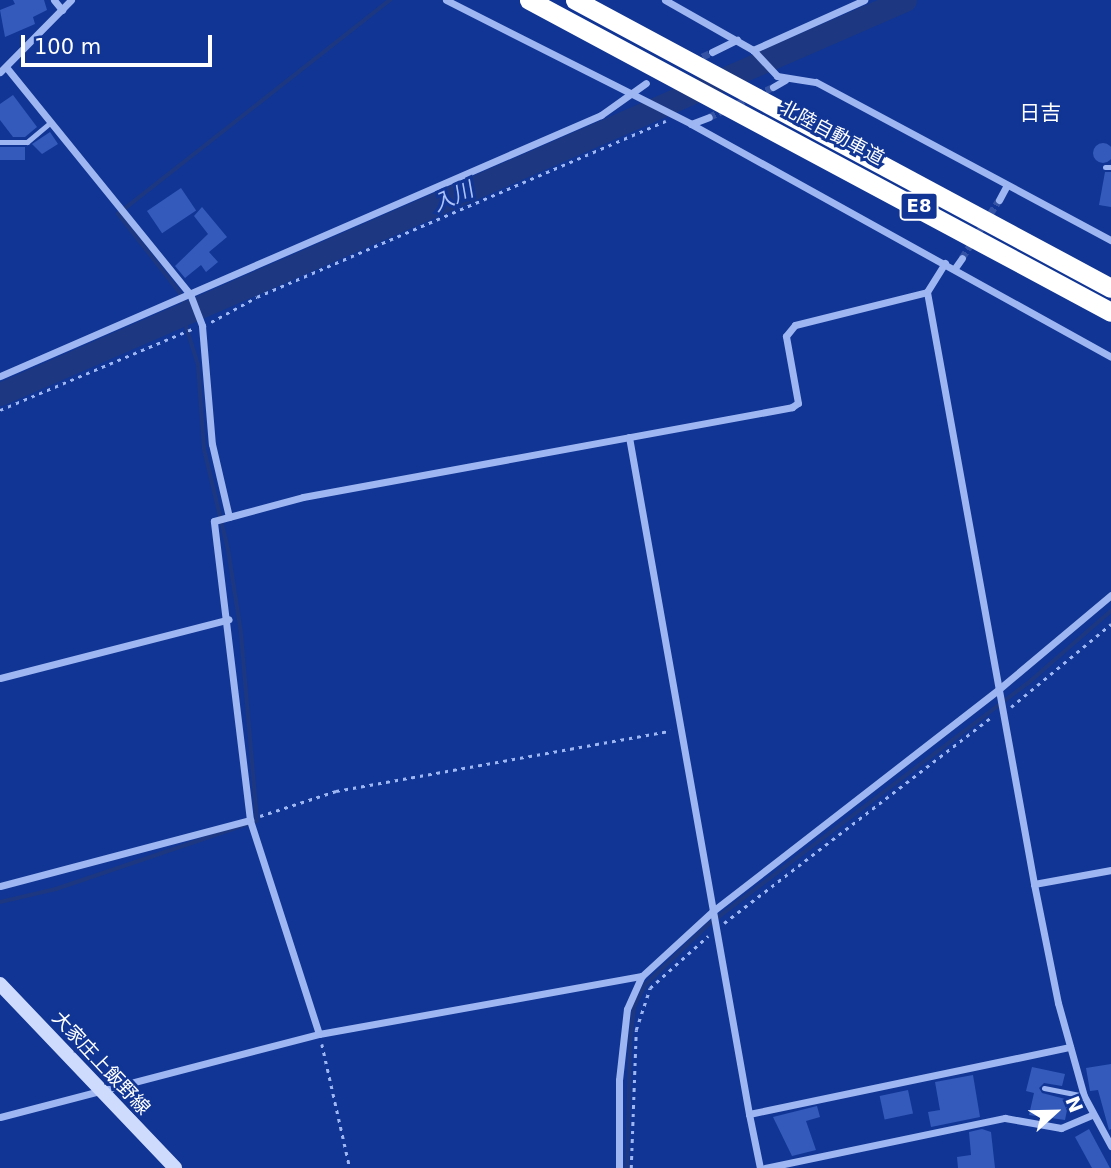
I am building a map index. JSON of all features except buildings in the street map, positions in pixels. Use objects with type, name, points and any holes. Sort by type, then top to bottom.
[{"type":"highway","name":"北陸自動車道","points":[[529,0],[726,102],[1111,312]]},
{"type":"highway","name":"北陸自動車道","points":[[575,0],[705,58],[746,89],[1111,288]]},
{"type":"main road","name":"大家庄上飯野線","points":[[0,984],[175,1168]]},
{"type":"street","points":[[54,0],[62,10]]},
{"type":"street","points":[[71,0],[3,69],[51,122],[190,294],[201,323],[212,444],[229,517]]},
{"type":"street","points":[[446,0],[691,124],[955,268],[1111,357]]},
{"type":"street","points":[[666,0],[753,50],[785,80]]},
{"type":"street","points":[[753,50],[864,0]]},
{"type":"street","points":[[705,58],[737,40]]},
{"type":"street","points":[[773,87],[785,80],[816,82],[1110,238]]},
{"type":"street","points":[[0,376],[601,115],[646,83]]},
{"type":"street","points":[[691,124],[709,117]]},
{"type":"street","points":[[999,200],[1007,185]]},
{"type":"street","points":[[955,268],[962,258]]},
{"type":"street","points":[[945,263],[927,292],[1034,884],[1070,1047],[1084,1096],[1111,1146]]},
{"type":"street","points":[[319,1034],[250,820],[229,619],[214,521],[303,497],[792,407],[798,402],[786,336],[795,325],[927,292]]},
{"type":"street","points":[[629,437],[760,1168]]},
{"type":"street","points":[[619,1168],[619,1080],[627,1009],[642,976],[713,911],[999,689],[1111,594]]},
{"type":"street","points":[[0,678],[229,619]]},
{"type":"street","points":[[0,886],[250,820]]},
{"type":"street","points":[[1034,884],[1111,870]]},
{"type":"street","points":[[0,1117],[319,1034],[642,976]]},
{"type":"street","points":[[749,1114],[1070,1047]]},
{"type":"street","points":[[765,1168],[1005,1118],[1061,1128],[1092,1115]]},
{"type":"lane","points":[[0,142],[27,142],[51,122]]},
{"type":"lane","points":[[1044,1088],[1084,1096]]},
{"type":"path","points":[[0,410],[257,297],[553,173],[675,117]]},
{"type":"path","points":[[631,1168],[636,1030],[650,988],[717,928],[993,716],[1003,713],[1111,624]]},
{"type":"path","points":[[250,820],[336,791],[681,729]]},
{"type":"path","points":[[319,1034],[350,1168]]},
{"type":"waterway","points":[[188,311],[179,292],[118,214],[390,0]]},
{"type":"waterway","name":"入川","points":[[0,394],[905,0]]},
{"type":"waterway","points":[[0,902],[56,889],[257,821],[241,633],[228,550],[204,449],[198,365],[182,314]]},
{"type":"waterway","points":[[627,1168],[630,1041],[634,1007],[645,985],[708,925],[1027,684],[1111,611]]},
{"type":"tunnel","points":[[693,61],[712,52]]},
{"type":"tunnel","points":[[709,117],[773,87]]},
{"type":"tunnel","points":[[962,258],[999,200]]},
{"type":"district","name":"日吉","points":[[1040,113]]}]
